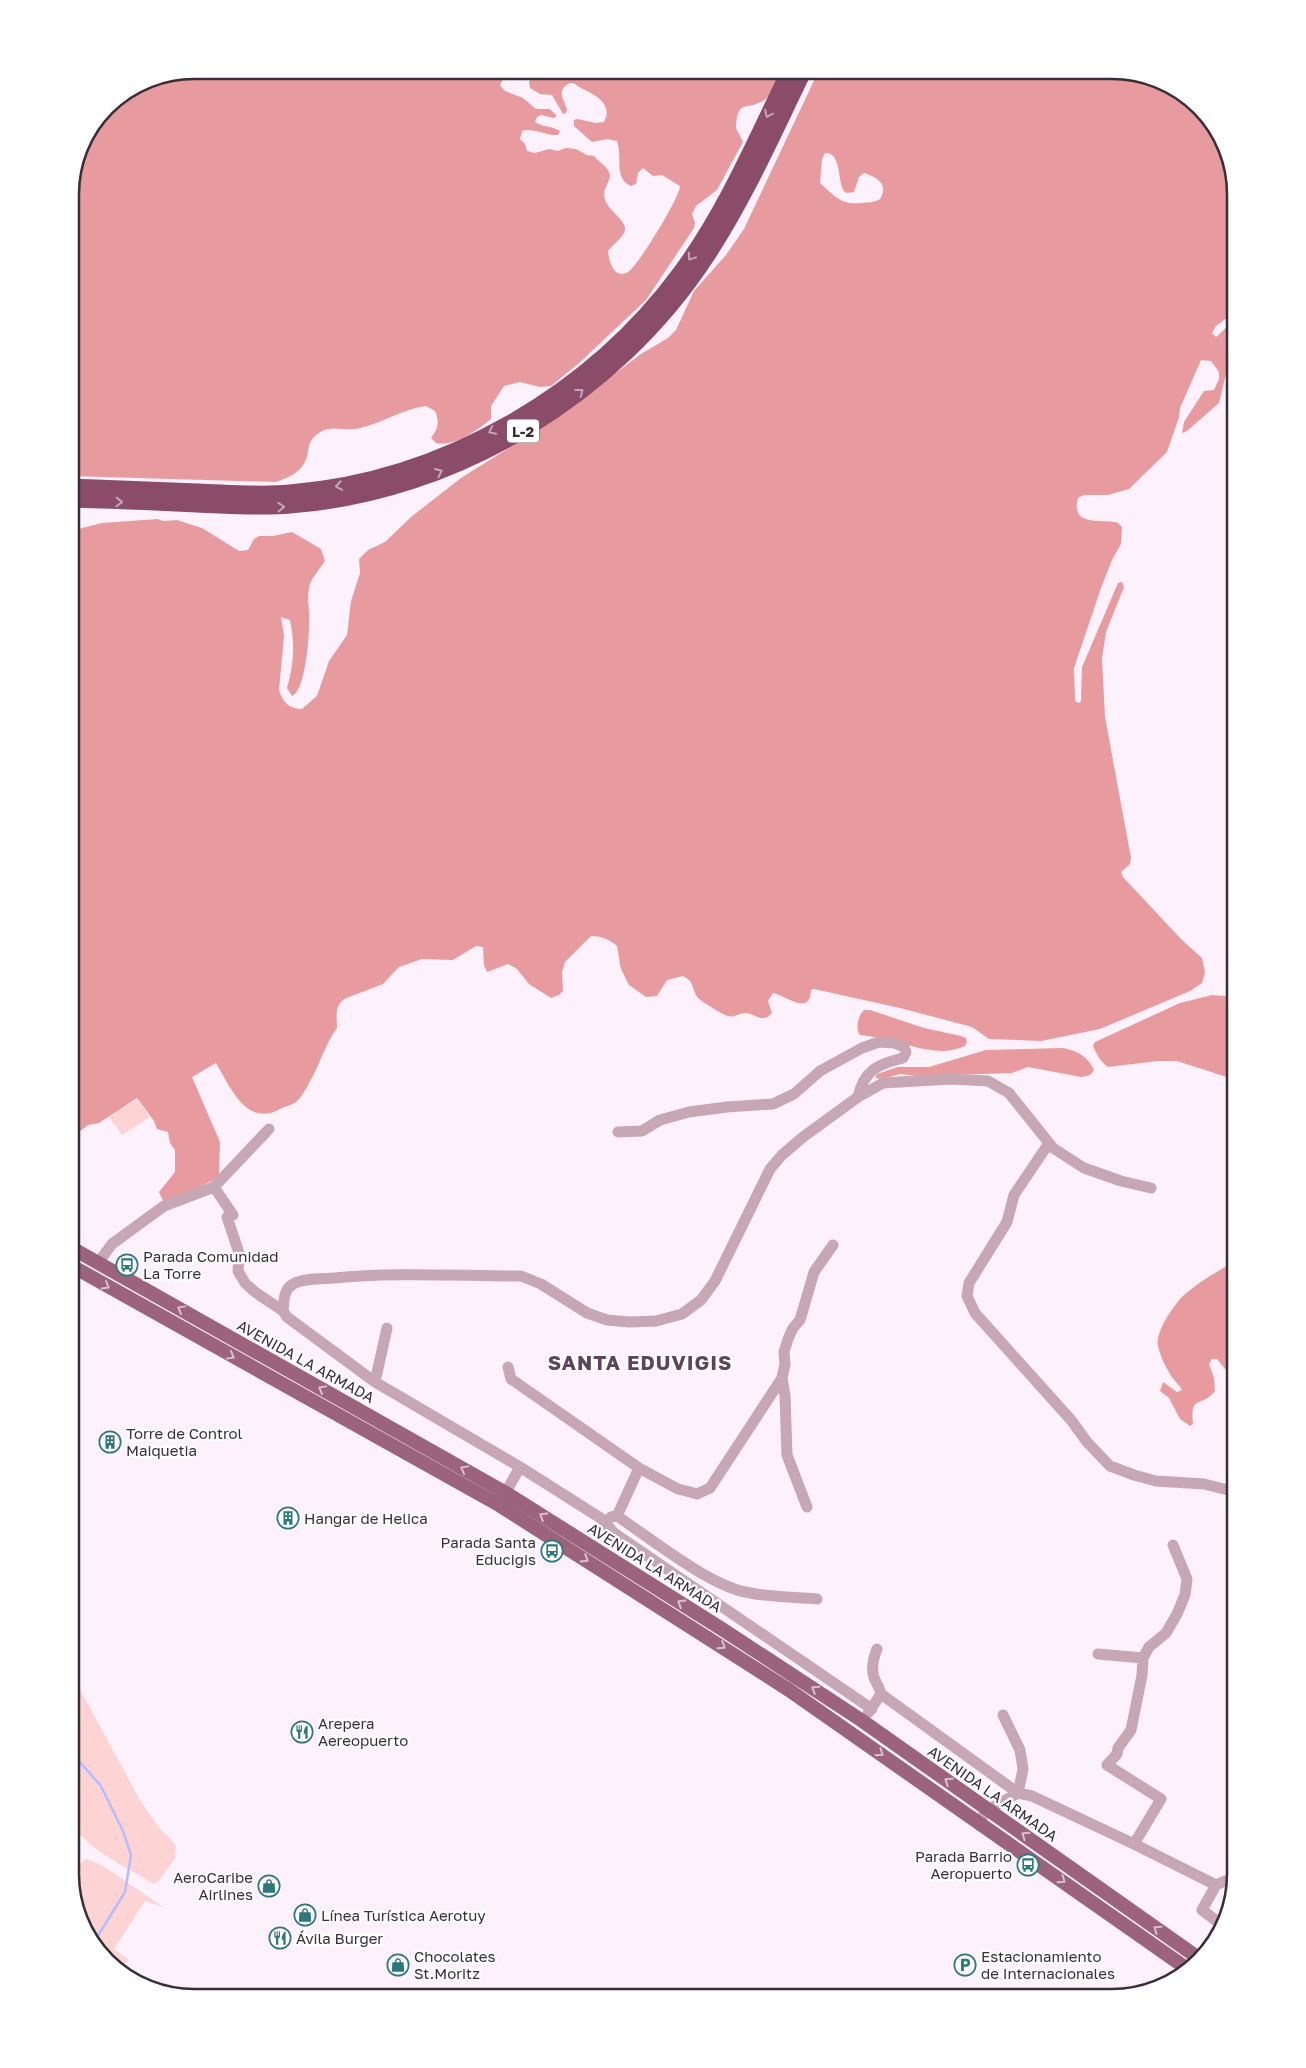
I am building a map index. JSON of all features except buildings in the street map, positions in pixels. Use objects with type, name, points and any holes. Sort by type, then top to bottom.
[{"type":"highway","name":"L-2","points":[[79,486],[257,494],[319,489],[350,484],[405,470],[449,452],[519,417],[569,383],[611,348],[667,288],[695,251],[725,200],[786,79]]},
{"type":"highway","name":"L-2","points":[[79,500],[257,508],[321,503],[352,498],[417,480],[483,451],[526,428],[577,394],[620,359],[678,297],[730,222],[801,79]]},
{"type":"main road","name":"AVENIDA LA ARMADA","points":[[79,1252],[506,1493],[722,1628],[861,1720],[1195,1955]]},
{"type":"main road","name":"AVENIDA LA ARMADA","points":[[79,1270],[499,1505],[781,1685],[979,1821],[1183,1966]]},
{"type":"street","points":[[618,1132],[642,1130],[660,1120],[689,1112],[773,1104],[794,1094],[820,1071],[862,1048],[879,1042],[894,1043],[904,1047],[906,1052],[903,1058],[886,1062],[874,1068],[864,1078],[858,1097]]},
{"type":"street","points":[[283,1311],[284,1299],[288,1288],[294,1283],[363,1275],[521,1276],[541,1284],[587,1314],[607,1320],[630,1322],[656,1321],[682,1314],[701,1300],[715,1281],[770,1168],[782,1155],[858,1097],[884,1083],[951,1079],[988,1081],[1009,1093],[1053,1148],[1084,1168],[1121,1181],[1151,1188]]},
{"type":"street","points":[[98,1263],[112,1244],[164,1206],[214,1187],[269,1129]]},
{"type":"street","points":[[1049,1143],[1014,1195],[1007,1222],[969,1283],[967,1296],[975,1313],[1110,1466],[1134,1475],[1156,1480],[1204,1484],[1227,1490]]},
{"type":"street","points":[[214,1187],[233,1214],[227,1217],[239,1253],[238,1271],[245,1283],[255,1292],[283,1311],[287,1317],[375,1382],[520,1467],[602,1519],[614,1533],[872,1709]]},
{"type":"street","points":[[508,1367],[511,1379],[639,1468],[678,1489],[697,1494],[710,1488],[782,1378],[785,1364],[784,1352],[788,1339],[793,1328],[800,1320],[814,1272],[833,1245]]},
{"type":"street","points":[[375,1382],[387,1328]]},
{"type":"street","points":[[782,1378],[785,1396],[787,1455],[807,1507]]},
{"type":"street","points":[[499,1505],[520,1467]]},
{"type":"street","points":[[617,1516],[639,1468]]},
{"type":"street","points":[[602,1519],[617,1516],[692,1567],[727,1586],[745,1592],[817,1599]]},
{"type":"street","points":[[1134,1844],[1161,1799],[1107,1765],[1117,1754],[1118,1748],[1131,1730],[1142,1675],[1143,1658],[1149,1648],[1166,1632],[1177,1614],[1185,1595],[1187,1579],[1174,1545]]},
{"type":"street","points":[[877,1649],[873,1661],[874,1678],[882,1694],[1018,1793],[1043,1800],[1216,1885]]},
{"type":"street","points":[[1098,1654],[1143,1658]]},
{"type":"street","points":[[861,1720],[872,1709],[882,1694]]},
{"type":"street","points":[[979,1821],[988,1810],[1018,1793],[1023,1769],[1020,1750],[1013,1732],[1003,1715]]},
{"type":"street","points":[[1217,1921],[1202,1910],[1216,1885],[1227,1881]]},
{"type":"shaded area","points":[[186,79],[503,79],[500,85],[505,91],[523,98],[536,109],[550,109],[557,116],[554,118],[541,115],[537,117],[535,122],[560,131],[558,135],[530,130],[522,131],[520,139],[525,144],[527,151],[535,153],[549,149],[558,151],[566,148],[576,149],[587,155],[594,156],[608,170],[610,178],[604,197],[625,227],[625,230],[608,251],[613,268],[619,274],[623,274],[633,267],[649,245],[673,203],[680,186],[662,175],[653,176],[643,168],[638,173],[636,184],[631,186],[625,182],[620,172],[617,141],[607,139],[592,142],[574,126],[574,120],[577,119],[596,123],[604,122],[606,110],[601,100],[570,83],[562,91],[562,98],[567,109],[566,113],[563,114],[552,95],[540,94],[530,88],[529,82],[531,79],[777,79],[766,99],[740,109],[736,128],[743,142],[717,190],[696,206],[692,214],[695,223],[694,228],[646,300],[578,364],[551,386],[540,387],[520,382],[504,386],[491,406],[491,419],[458,440],[443,444],[436,443],[431,438],[438,425],[437,415],[435,411],[426,406],[409,410],[360,428],[325,430],[311,440],[305,462],[299,470],[291,476],[276,482],[79,476],[79,186],[87,150],[98,130],[118,107],[150,87]]},
{"type":"shaded area","points":[[815,79],[1120,79],[1149,85],[1176,98],[1199,118],[1208,130],[1221,157],[1227,194],[1227,318],[1216,326],[1212,333],[1216,337],[1227,327],[1227,370],[1219,403],[1187,431],[1182,433],[1184,422],[1204,391],[1214,390],[1219,379],[1219,372],[1211,361],[1201,360],[1180,408],[1179,417],[1167,452],[1129,489],[1108,495],[1084,495],[1078,498],[1077,507],[1079,514],[1083,518],[1118,523],[1122,527],[1121,544],[1112,560],[1101,588],[1074,668],[1075,701],[1079,703],[1081,701],[1082,667],[1118,583],[1122,582],[1124,587],[1106,632],[1102,659],[1105,717],[1131,858],[1130,864],[1121,872],[1123,877],[1182,940],[1202,958],[1205,972],[1202,983],[1190,991],[1100,1029],[1041,1041],[989,1039],[972,1027],[900,1008],[814,989],[811,990],[810,998],[801,1004],[773,993],[768,1001],[772,1013],[766,1018],[747,1013],[735,1016],[725,1015],[698,998],[691,983],[683,976],[667,980],[657,996],[646,997],[629,985],[621,969],[617,946],[605,938],[595,936],[591,936],[565,962],[562,972],[563,991],[551,998],[529,984],[517,969],[508,964],[487,972],[484,965],[483,947],[476,946],[453,960],[422,959],[399,967],[383,984],[344,999],[337,1009],[337,1028],[305,1091],[293,1104],[270,1113],[259,1113],[250,1110],[234,1094],[216,1063],[192,1077],[220,1142],[219,1175],[212,1181],[164,1203],[159,1192],[175,1172],[175,1150],[170,1143],[168,1132],[157,1129],[154,1121],[137,1098],[99,1123],[88,1125],[79,1132],[79,529],[102,523],[158,519],[163,521],[177,520],[202,528],[239,551],[248,550],[254,539],[259,536],[273,536],[292,532],[321,549],[325,561],[311,581],[308,591],[309,633],[304,672],[297,692],[292,696],[287,688],[293,654],[292,629],[290,620],[281,617],[284,636],[279,690],[287,704],[293,708],[302,709],[317,696],[329,661],[347,635],[351,601],[360,573],[359,559],[368,550],[385,542],[411,517],[461,478],[547,424],[641,354],[668,338],[676,330],[694,291],[726,255],[744,229]],"holes":[[[825,153],[834,157],[844,191],[847,193],[854,192],[859,177],[864,173],[877,179],[882,185],[883,189],[880,199],[871,202],[848,203],[838,199],[820,183],[822,159]]]},
{"type":"shaded area","points":[[1212,995],[1227,996],[1227,1077],[1177,1061],[1158,1061],[1108,1067],[1099,1058],[1093,1046],[1095,1042],[1180,1003]]},
{"type":"shaded area","points":[[864,1010],[870,1010],[924,1028],[961,1036],[966,1038],[967,1042],[965,1046],[956,1049],[937,1051],[860,1035],[858,1032],[858,1022]]},
{"type":"shaded area","points":[[1063,1048],[1077,1053],[1089,1061],[1094,1070],[1093,1072],[1081,1077],[1028,1067],[1012,1073],[918,1076],[900,1074],[882,1079],[875,1078],[877,1074],[898,1067],[929,1067],[986,1050]]},
{"type":"shaded area","points":[[137,1099],[150,1117],[122,1135],[109,1117]]},
{"type":"shaded area","points":[[1227,1266],[1227,1370],[1217,1359],[1212,1359],[1209,1364],[1214,1378],[1215,1391],[1195,1405],[1193,1408],[1193,1424],[1190,1426],[1180,1419],[1169,1398],[1160,1391],[1163,1382],[1177,1392],[1182,1390],[1166,1368],[1161,1357],[1158,1341],[1159,1334],[1177,1302],[1192,1288]]},
{"type":"shaded area","points":[[79,1688],[141,1802],[161,1830],[176,1846],[175,1858],[160,1879],[154,1884],[119,1864],[85,1840],[79,1832]]},
{"type":"shaded area","points":[[86,1859],[102,1865],[163,1907],[145,1901],[114,1949],[129,1960],[123,1965],[107,1950],[91,1925],[81,1897],[79,1864]]},
{"type":"waterway","points":[[79,1761],[101,1786],[123,1831],[131,1855],[125,1892],[97,1937]]},
{"type":"place","name":"Parada Comunidad La Torre","points":[[127,1265]]},
{"type":"place","name":"Torre de Control Maiquetia","points":[[110,1442]]},
{"type":"place","name":"Hangar de Helica","points":[[288,1518]]},
{"type":"place","name":"Parada Santa Educigis","points":[[552,1551]]},
{"type":"place","name":"Arepera Aereopuerto","points":[[302,1732]]},
{"type":"place","name":"Parada Barrio Aeropuerto","points":[[1028,1865]]},
{"type":"place","name":"AeroCaribe Airlines","points":[[269,1886]]},
{"type":"place","name":"Línea Turística Aerotuy","points":[[305,1915]]},
{"type":"place","name":"Ávila Burger","points":[[280,1938]]},
{"type":"place","name":"Chocolates St.Moritz","points":[[398,1965]]},
{"type":"place","name":"Estacionamiento de Internacionales","points":[[965,1965]]},
{"type":"district","name":"SANTA EDUVIGIS","points":[[640,1362]]}]
